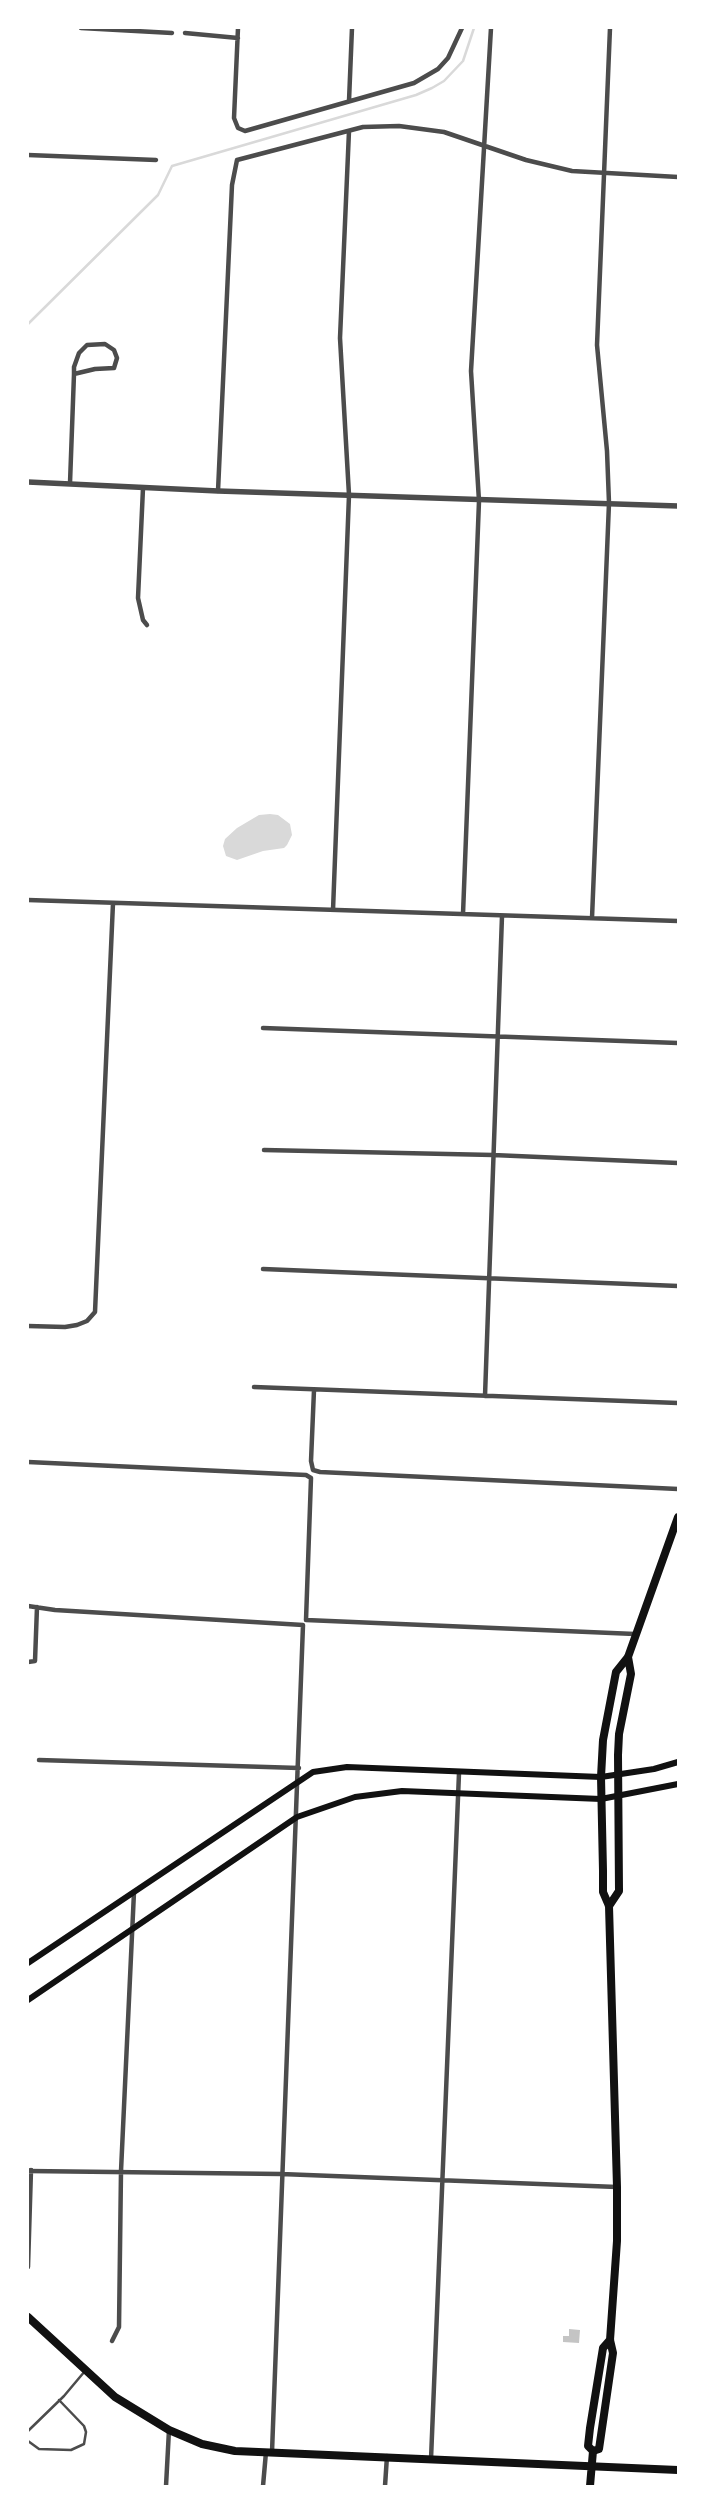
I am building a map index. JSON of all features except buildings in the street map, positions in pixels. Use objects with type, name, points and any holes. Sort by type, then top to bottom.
[{"type":"main road","points":[[590,2486],[593,2451],[588,2446],[603,2348],[610,2340],[617,2241],[609,1906],[603,1892],[600,1777],[608,1707],[616,1672],[628,1657],[678,1518]]},
{"type":"main road","points":[[609,1906],[619,1891],[619,1734],[631,1674],[628,1657]]},
{"type":"main road","points":[[28,1962],[313,1772],[348,1767],[459,1773],[600,1777],[678,1762]]},
{"type":"main road","points":[[28,2000],[298,1817],[355,1797],[381,1792],[601,1799],[678,1784]]},
{"type":"main road","points":[[28,2317],[115,2397],[169,2430],[202,2444],[235,2451],[387,2456],[678,2470]]},
{"type":"street","points":[[80,28],[117,28],[172,33]]},
{"type":"street","points":[[238,28],[234,118],[238,128],[252,130],[414,83],[428,77],[448,58],[462,28]]},
{"type":"street","points":[[349,101],[352,28]]},
{"type":"street","points":[[463,914],[479,501],[471,371],[491,28]]},
{"type":"street","points":[[592,918],[609,503],[607,451],[597,345],[610,28]]},
{"type":"street","points":[[185,33],[238,38]]},
{"type":"street","points":[[218,491],[232,185],[237,160],[349,131],[376,126],[416,127],[444,132],[548,166],[604,174],[678,177]]},
{"type":"street","points":[[333,910],[349,495],[340,338],[349,131]]},
{"type":"street","points":[[28,155],[156,160]]},
{"type":"street","points":[[70,484],[74,374],[79,353],[87,345],[105,344],[114,350],[117,358],[114,368],[95,369],[74,374]]},
{"type":"street","points":[[28,482],[479,501],[678,506]]},
{"type":"street","points":[[143,488],[138,598],[143,620],[148,626]]},
{"type":"street","points":[[28,900],[678,921]]},
{"type":"street","points":[[28,1326],[65,1327],[77,1325],[87,1321],[95,1312],[113,903]]},
{"type":"street","points":[[485,1396],[502,916]]},
{"type":"street","points":[[263,1028],[497,1038],[678,1043]]},
{"type":"street","points":[[264,1150],[678,1163]]},
{"type":"street","points":[[264,1268],[678,1286]]},
{"type":"street","points":[[254,1387],[678,1403]]},
{"type":"street","points":[[314,1390],[311,1461],[313,1470],[320,1472],[678,1489]]},
{"type":"street","points":[[28,1462],[306,1475],[311,1478],[298,1817],[269,2452],[263,2486]]},
{"type":"street","points":[[28,1606],[55,1610],[305,1623],[635,1634]]},
{"type":"street","points":[[28,1662],[35,1661],[37,1607]]},
{"type":"street","points":[[39,1760],[299,1768]]},
{"type":"street","points":[[431,2459],[459,1773]]},
{"type":"street","points":[[112,2341],[119,2327],[121,2171],[134,1891]]},
{"type":"street","points":[[28,2267],[29,2170],[281,2174],[617,2187]]},
{"type":"street","points":[[166,2486],[169,2430]]},
{"type":"street","points":[[385,2486],[387,2456]]},
{"type":"lane","points":[[28,2431],[86,2370]]},
{"type":"lane","points":[[28,2441],[39,2449],[71,2450],[84,2444],[86,2432],[84,2426],[58,2400]]},
{"type":"shaded area","points":[[259,815],[278,815],[290,824],[292,835],[284,848],[263,851],[237,860],[226,856],[223,846],[225,839],[237,828]]},
{"type":"waterway","points":[[28,324],[158,195],[172,166],[416,95],[432,88],[444,81],[463,61],[474,28]]}]
